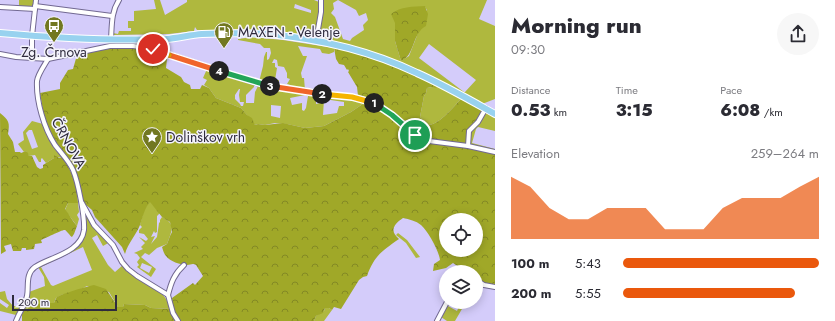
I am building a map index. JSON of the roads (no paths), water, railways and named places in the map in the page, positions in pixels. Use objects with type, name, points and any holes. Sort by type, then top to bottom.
[{"type":"main road","points":[[0,33],[32,36],[111,39],[167,39],[203,34],[267,34],[316,41],[353,49],[418,73],[495,114]]},
{"type":"street","points":[[32,58],[32,36],[36,0]]},
{"type":"street","points":[[111,39],[112,16],[119,0]]},
{"type":"street","points":[[316,41],[322,4],[321,0]]},
{"type":"street","points":[[0,8],[35,8],[112,16]]},
{"type":"street","points":[[0,54],[16,57],[48,59],[110,46],[133,46],[153,49],[262,85],[352,97],[371,102],[392,115],[422,139],[495,152]]},
{"type":"street","name":"ČRNOVA","points":[[17,320],[27,296],[28,279],[34,268],[73,247],[84,231],[84,221],[76,177],[72,168],[55,145],[44,122],[37,80],[48,59]]},
{"type":"street","points":[[468,146],[469,131],[478,122],[486,108]]},
{"type":"street","points":[[80,202],[94,225],[114,245],[122,262],[128,269],[168,295]]},
{"type":"street","points":[[178,321],[173,313],[168,295],[172,280],[179,269],[184,265]]},
{"type":"street","points":[[483,284],[495,287]]},
{"type":"street","points":[[437,321],[443,309]]},
{"type":"place","name":"Zg. Črnova","points":[[54,43]]},
{"type":"place","name":"MAXEN - Velenje","points":[[224,49]]},
{"type":"place","name":"Dolinškov vrh","points":[[152,154]]}]
